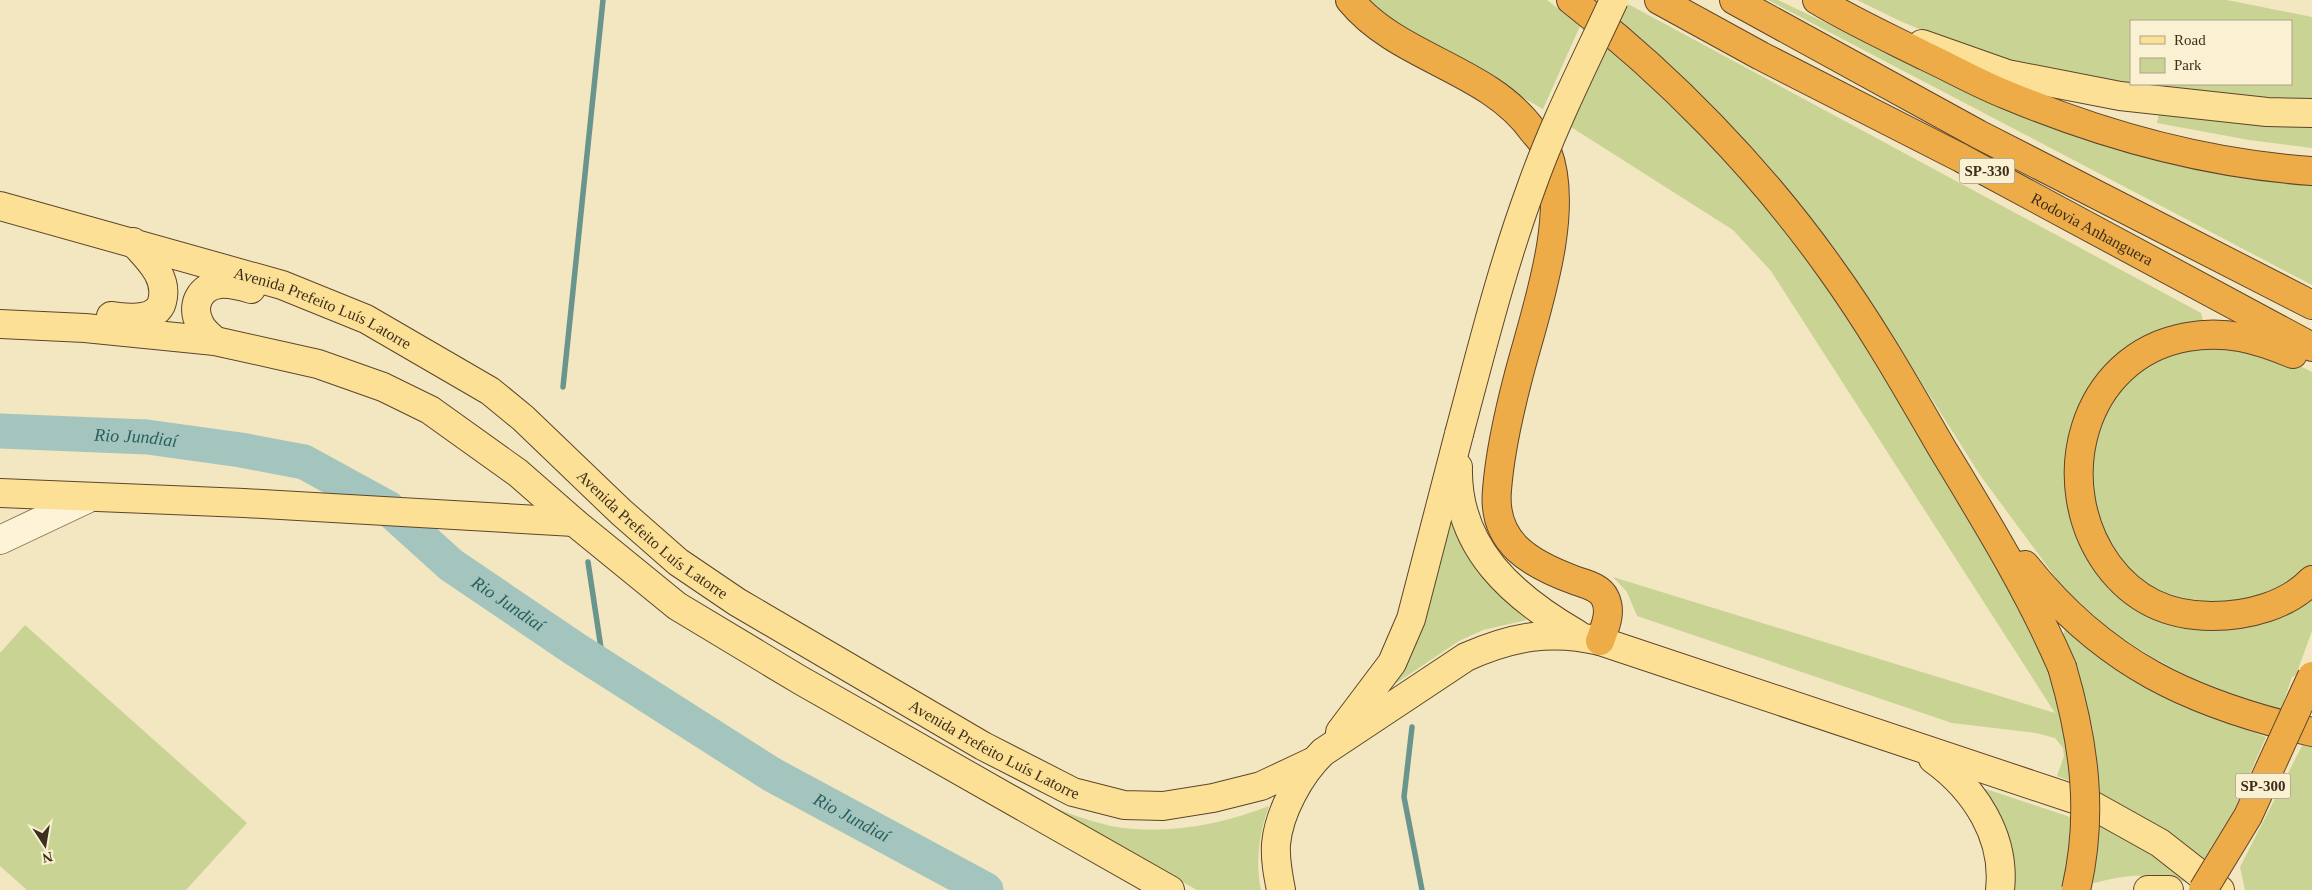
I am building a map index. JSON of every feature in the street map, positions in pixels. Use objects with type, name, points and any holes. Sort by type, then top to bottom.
[{"type":"highway","points":[[1350,0],[1360,12],[1391,36],[1499,96],[1524,118],[1547,150],[1554,180],[1556,209],[1547,262],[1507,424],[1497,491],[1497,511],[1504,533],[1515,548],[1534,562],[1593,586],[1604,596],[1609,609],[1590,639]]},
{"type":"highway","points":[[1571,0],[1614,33],[1713,128],[1782,204],[1830,267],[1867,322],[2029,597],[2062,667],[2073,707],[2086,786],[2084,832],[2076,890]]},
{"type":"highway","name":"Rodovia Anhanguera","points":[[1659,0],[1761,56],[1961,158],[2312,347]]},
{"type":"highway","name":"Rodovia Anhanguera","points":[[1734,0],[1978,134],[2312,305]]},
{"type":"highway","points":[[1818,0],[1846,17],[2007,95],[2086,125],[2163,147],[2227,160],[2312,171]]},
{"type":"highway","points":[[2312,364],[2261,341],[2226,334],[2186,337],[2152,349],[2125,365],[2102,392],[2088,420],[2081,441],[2078,461],[2079,493],[2086,524],[2100,554],[2118,578],[2141,596],[2164,610],[2193,616],[2224,616],[2251,612],[2279,603],[2303,589],[2312,580]]},
{"type":"highway","points":[[1974,501],[2046,591],[2114,651],[2185,692],[2238,713],[2312,732]]},
{"type":"highway","name":"SP-300","points":[[2203,890],[2248,816],[2312,676]]},
{"type":"main road","points":[[1281,890],[1276,868],[1276,843],[1282,818],[1294,792],[1318,757],[1382,679],[1402,642],[1411,619],[1493,306],[1513,238],[1560,117],[1614,0]]},
{"type":"main road","points":[[1846,17],[2007,74],[2054,84],[2120,96],[2187,104],[2267,112],[2312,113]]},
{"type":"main road","name":"Avenida Prefeito Luís Latorre","points":[[0,206],[282,284],[366,319],[490,391],[544,437],[621,512],[678,562],[737,602],[983,746],[1073,792],[1124,805],[1163,806],[1213,798],[1261,786],[1318,757],[1466,657],[1491,646],[1518,638],[1543,634],[1590,639]]},
{"type":"main road","points":[[0,310],[129,317],[143,317],[155,313],[162,305],[164,284],[152,263],[134,242]]},
{"type":"main road","points":[[215,341],[199,323],[196,313],[196,302],[200,293],[210,286],[220,284],[236,285],[279,298],[410,346]]},
{"type":"main road","points":[[0,324],[85,328],[215,341],[318,364],[383,387],[430,410],[518,473],[574,522],[677,606],[800,680],[1170,890]]},
{"type":"main road","points":[[1459,434],[1460,501],[1467,523],[1479,548],[1495,572],[1547,617],[1590,639],[2092,805],[2160,843],[2220,890]]},
{"type":"main road","points":[[0,494],[244,503],[574,522]]},
{"type":"main road","points":[[1918,748],[1954,774],[1977,804],[1991,827],[1998,853],[2001,879],[2000,890]]},
{"type":"main road","points":[[2148,890],[2169,890]]},
{"type":"street","points":[[0,540],[89,498]]},
{"type":"green space","points":[[1363,0],[1547,0],[1580,26],[1543,109],[1390,22]]},
{"type":"green space","points":[[1768,0],[1778,0],[2033,122],[2081,138],[2175,164],[2222,173],[2312,184],[2312,285]]},
{"type":"green space","points":[[1857,0],[2227,0],[2312,17],[2312,104],[2122,87],[2001,58],[1955,44],[1900,21]]},
{"type":"green space","points":[[1628,4],[2201,313],[2203,320],[2175,326],[2153,334],[2103,371],[2080,534],[2190,628],[2223,630],[2254,626],[2284,615],[2312,599],[2312,631],[2296,675],[2292,677],[2281,710],[2232,696],[2195,680],[2152,657],[2113,632],[2064,589],[1980,475],[1866,295],[1834,251],[1620,22]]},
{"type":"green space","points":[[1609,46],[1697,130],[1782,226],[1871,350],[2006,578],[2049,663],[2076,783],[2057,776],[2064,756],[2063,748],[2055,738],[2036,733],[1952,723],[1637,616],[1627,592],[1613,577],[2055,713],[1771,271],[1733,230],[1571,127]]},
{"type":"green space","points":[[2159,113],[2312,124],[2312,148],[2249,140],[2157,123]]},
{"type":"green space","points":[[2184,344],[2266,349],[2312,372],[2312,572],[2284,594],[2209,611],[2152,592],[2111,554],[2085,487],[2084,459],[2115,384]]},
{"type":"green space","points":[[1449,498],[1478,569],[1509,604],[1527,620],[1483,630],[1459,641],[1395,684],[1391,681]]},
{"type":"green space","points":[[25,625],[247,823],[186,890],[27,890],[0,866],[0,653]]},
{"type":"green space","points":[[2065,628],[2075,629],[2214,717],[2266,737],[2233,812],[2204,860],[2146,819],[2098,792],[2097,762],[2092,727],[2081,682],[2062,640]]},
{"type":"green space","points":[[2304,742],[2312,743],[2312,890],[2245,890],[2240,867]]},
{"type":"green space","points":[[1971,784],[2076,819],[2066,890],[2012,890]]},
{"type":"green space","points":[[1038,801],[1101,824],[1151,830],[1191,827],[1231,819],[1269,806],[1263,827],[1258,858],[1261,890],[1197,890]]},
{"type":"green space","points":[[2099,826],[2145,847],[2188,883],[2163,877],[2139,876],[2115,878],[2090,884]]},
{"type":"waterway","points":[[563,387],[603,0]]},
{"type":"waterway","name":"Rio Jundiaí","points":[[0,431],[147,437],[241,450],[304,462],[388,508],[451,565],[575,649],[771,774],[986,890]]},
{"type":"waterway","points":[[588,562],[604,668]]},
{"type":"waterway","points":[[1412,727],[1404,797],[1422,890]]}]
